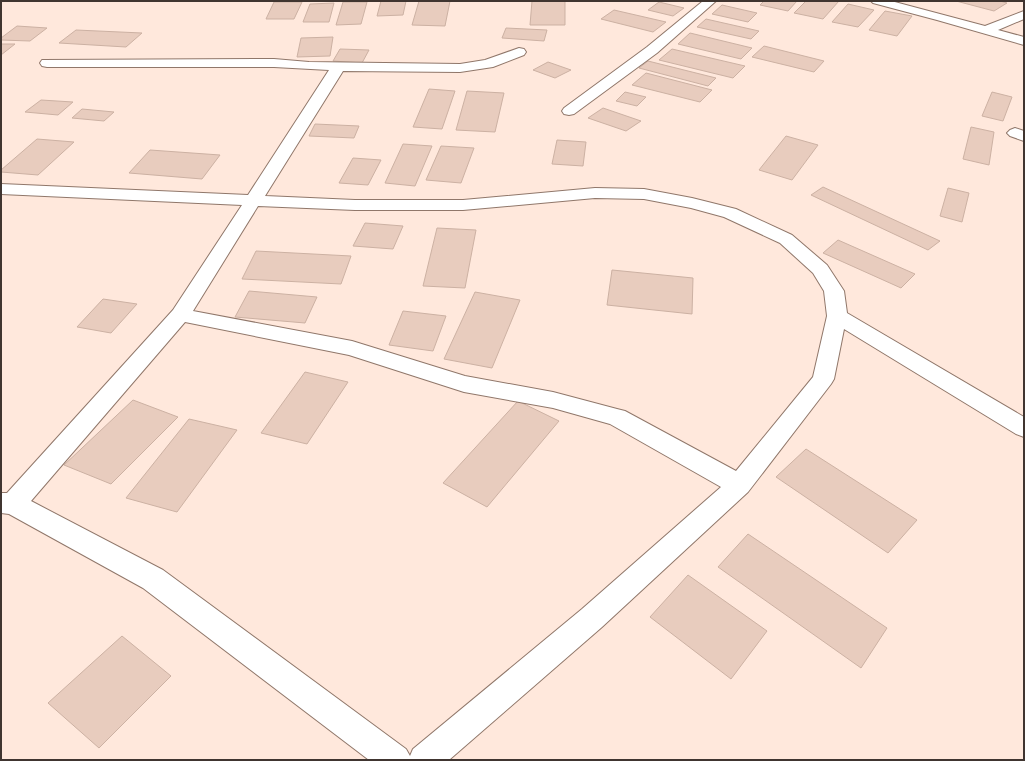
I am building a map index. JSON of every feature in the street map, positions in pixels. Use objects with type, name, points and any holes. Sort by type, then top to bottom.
[{"type":"street","points":[[569,111],[652,50],[710,1]]},
{"type":"street","points":[[877,1],[1024,41]]},
{"type":"street","points":[[986,30],[1024,15]]},
{"type":"street","points":[[47,62],[274,63],[309,66],[460,68],[488,64],[518,52]]},
{"type":"street","points":[[339,66],[180,315],[7,504],[153,578],[383,757]]},
{"type":"street","points":[[1,189],[355,205],[463,205],[602,193],[644,194],[692,203],[730,213],[786,239],[820,269],[834,290],[837,316],[823,379],[739,485],[592,618],[424,760]]},
{"type":"street","points":[[180,315],[352,348],[464,384],[553,400],[617,417],[739,485]]},
{"type":"street","points":[[837,316],[1024,428]]},
{"type":"building","points":[[381,1],[406,1],[403,15],[377,16]]},
{"type":"building","points":[[419,1],[450,1],[445,26],[412,25]]},
{"type":"building","points":[[532,1],[565,1],[565,25],[530,25]]},
{"type":"building","points":[[764,1],[797,1],[788,11],[760,5]]},
{"type":"building","points":[[806,1],[839,1],[823,19],[794,13]]},
{"type":"building","points":[[956,1],[1000,1],[1007,3],[994,11]]},
{"type":"building","points":[[274,2],[302,2],[294,19],[266,19]]},
{"type":"building","points":[[343,2],[367,2],[361,24],[336,25]]},
{"type":"building","points":[[659,2],[684,8],[673,16],[648,10]]},
{"type":"building","points":[[334,3],[329,22],[303,22],[310,4]]},
{"type":"building","points":[[848,4],[874,10],[858,27],[832,22]]},
{"type":"building","points":[[722,5],[757,13],[748,22],[712,14]]},
{"type":"building","points":[[614,10],[666,22],[653,32],[601,19]]},
{"type":"building","points":[[885,11],[912,16],[897,36],[869,30]]},
{"type":"building","points":[[706,19],[759,31],[751,39],[697,27]]},
{"type":"building","points":[[17,26],[47,28],[30,41],[1,40],[1,38]]},
{"type":"building","points":[[506,28],[547,30],[544,41],[502,38]]},
{"type":"building","points":[[76,30],[142,33],[126,47],[59,43]]},
{"type":"building","points":[[690,33],[752,48],[741,59],[678,44]]},
{"type":"building","points":[[333,37],[330,56],[297,57],[301,38]]},
{"type":"building","points":[[1,44],[15,44],[1,55]]},
{"type":"building","points":[[764,46],[824,61],[814,72],[752,57]]},
{"type":"building","points":[[340,49],[369,50],[362,63],[333,61]]},
{"type":"building","points":[[672,49],[745,66],[733,78],[659,60]]},
{"type":"building","points":[[648,61],[716,78],[708,86],[639,68]]},
{"type":"building","points":[[548,62],[571,70],[555,78],[533,70]]},
{"type":"building","points":[[646,73],[712,90],[700,102],[632,85]]},
{"type":"building","points":[[429,89],[455,91],[442,129],[413,127]]},
{"type":"building","points":[[467,91],[504,93],[495,132],[456,130]]},
{"type":"building","points":[[625,92],[646,97],[637,106],[616,101]]},
{"type":"building","points":[[992,92],[1012,97],[1003,121],[982,116]]},
{"type":"building","points":[[41,100],[73,102],[58,115],[25,112]]},
{"type":"building","points":[[603,108],[641,121],[626,131],[588,118]]},
{"type":"building","points":[[82,109],[114,112],[104,121],[72,118]]},
{"type":"building","points":[[315,124],[359,126],[354,138],[309,136]]},
{"type":"building","points":[[971,127],[994,132],[989,165],[963,159]]},
{"type":"building","points":[[786,136],[818,145],[792,180],[759,170]]},
{"type":"building","points":[[37,139],[74,142],[38,175],[1,172],[1,170]]},
{"type":"building","points":[[557,140],[586,142],[583,166],[552,164]]},
{"type":"building","points":[[403,144],[432,146],[415,186],[385,183]]},
{"type":"building","points":[[441,146],[474,148],[461,183],[426,180]]},
{"type":"building","points":[[150,150],[220,155],[202,179],[129,173]]},
{"type":"building","points":[[353,158],[381,160],[368,185],[339,183]]},
{"type":"building","points":[[823,187],[940,241],[928,250],[811,195]]},
{"type":"building","points":[[948,188],[969,193],[962,222],[940,216]]},
{"type":"building","points":[[365,223],[403,226],[393,249],[353,246]]},
{"type":"building","points":[[437,228],[476,230],[465,288],[423,286]]},
{"type":"building","points":[[838,240],[915,274],[901,288],[823,253]]},
{"type":"building","points":[[256,251],[351,256],[341,284],[242,279]]},
{"type":"building","points":[[612,270],[693,278],[692,314],[607,305]]},
{"type":"building","points":[[249,291],[317,297],[305,323],[235,317]]},
{"type":"building","points":[[475,292],[520,300],[492,368],[444,359]]},
{"type":"building","points":[[103,299],[137,304],[111,333],[77,327]]},
{"type":"building","points":[[403,311],[446,316],[433,351],[389,345]]},
{"type":"building","points":[[305,372],[348,382],[307,444],[261,433]]},
{"type":"building","points":[[133,400],[178,417],[111,484],[64,465]]},
{"type":"building","points":[[518,401],[559,421],[487,507],[443,483]]},
{"type":"building","points":[[189,419],[237,430],[177,512],[126,498]]},
{"type":"building","points":[[806,449],[917,520],[888,553],[776,477]]},
{"type":"building","points":[[748,534],[887,628],[861,668],[718,567]]},
{"type":"building","points":[[688,575],[767,631],[731,679],[650,617]]},
{"type":"building","points":[[122,636],[171,676],[99,748],[48,703]]}]
